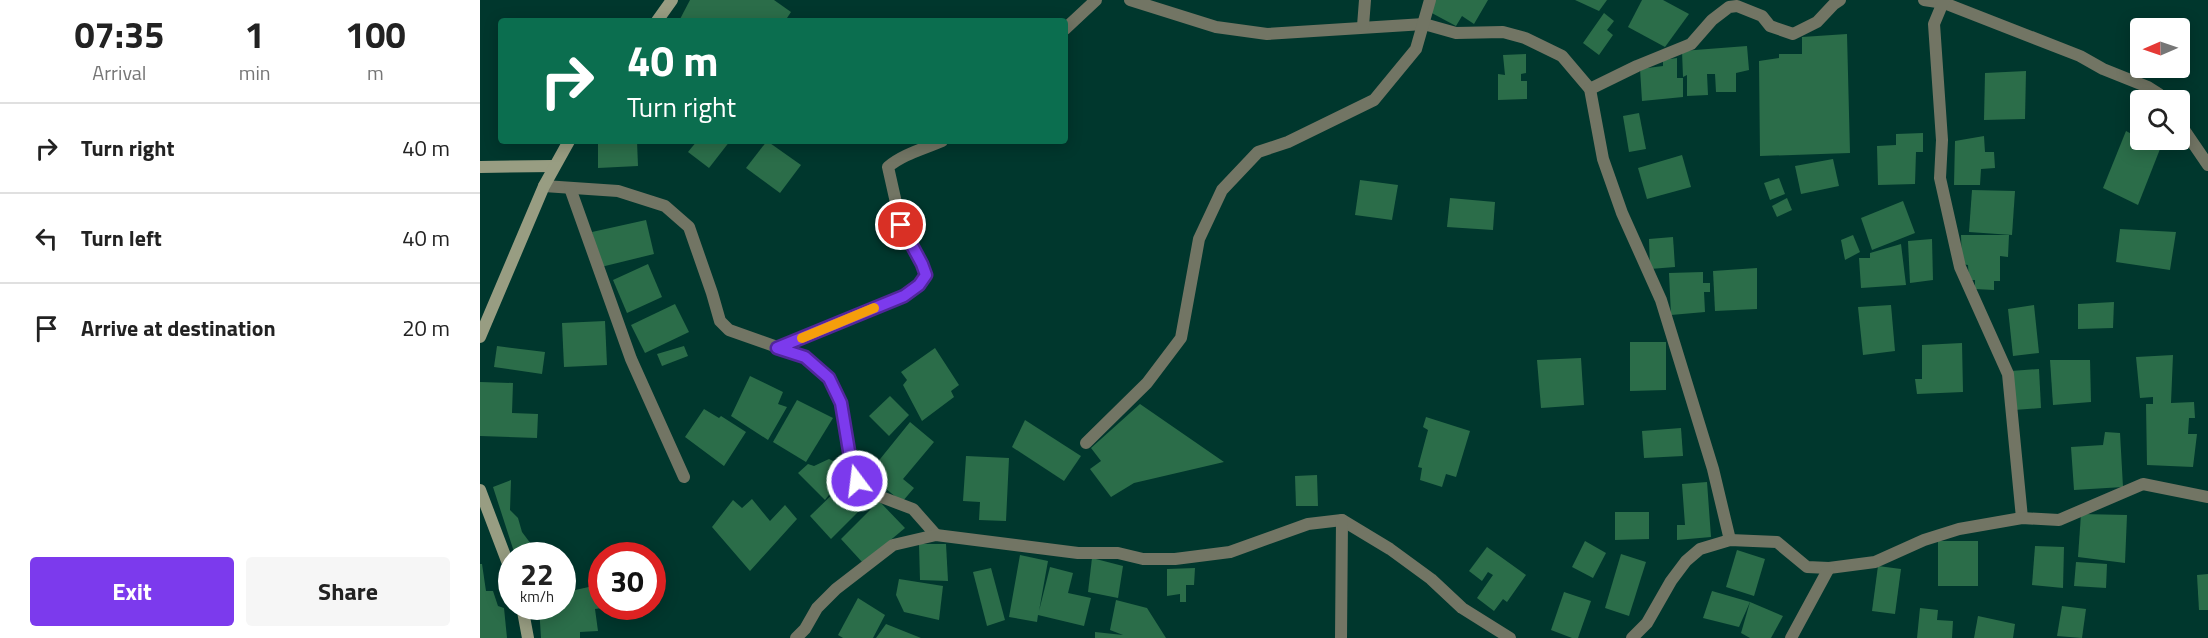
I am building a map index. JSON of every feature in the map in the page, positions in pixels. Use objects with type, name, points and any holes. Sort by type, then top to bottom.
[{"type":"street","points":[[659,18],[672,0]]},
{"type":"street","points":[[1068,26],[1096,0]]},
{"type":"street","points":[[1130,0],[1154,4],[1216,27],[1267,34],[1363,26],[1424,24],[1456,33],[1503,32],[1525,38],[1562,56],[1590,89],[1603,159],[1622,213],[1661,300],[1713,469],[1730,540]]},
{"type":"street","points":[[1363,26],[1365,0]]},
{"type":"street","points":[[1086,443],[1147,383],[1181,338],[1199,238],[1221,190],[1258,152],[1288,142],[1374,100],[1416,49],[1430,0]]},
{"type":"street","points":[[1590,89],[1637,66],[1691,44],[1712,20],[1729,8],[1737,6],[1762,16],[1770,26],[1793,34],[1817,22],[1840,0]]},
{"type":"street","points":[[1924,0],[1944,2],[2080,56],[2103,69],[2153,90]]},
{"type":"street","points":[[1944,2],[1934,24],[1942,140],[1940,178],[1960,267],[2008,374],[2022,518]]},
{"type":"street","points":[[2190,139],[2208,165]]},
{"type":"street","points":[[480,337],[544,186],[567,144]]},
{"type":"street","points":[[777,348],[904,296],[919,285],[926,275],[901,225],[888,167],[898,159],[936,144]]},
{"type":"street","points":[[480,167],[554,166]]},
{"type":"street","points":[[544,186],[618,190],[665,206],[689,228],[720,321],[729,330],[805,357],[829,378],[841,403],[850,457],[857,481],[871,494],[913,510],[936,535]]},
{"type":"street","points":[[570,188],[631,359],[684,477]]},
{"type":"street","points":[[1632,638],[1647,623],[1671,581],[1686,561],[1700,549],[1730,540],[1777,542],[1807,567],[1829,568],[1875,562],[1924,540],[1959,529],[2022,518],[2059,520],[2143,484],[2208,497]]},
{"type":"street","points":[[480,490],[500,542]]},
{"type":"street","points":[[1341,638],[1342,520]]},
{"type":"street","points":[[796,638],[805,629],[818,608],[836,589],[893,545],[936,535],[1078,552],[1118,553],[1143,559],[1176,559],[1230,552],[1308,524],[1342,520],[1390,549],[1431,579],[1462,608],[1510,638]]},
{"type":"street","points":[[1791,638],[1829,568]]},
{"type":"street","points":[[525,620],[528,638]]},
{"type":"building","points":[[690,0],[774,0],[791,12],[787,18],[681,18]]},
{"type":"building","points":[[1435,0],[1488,0],[1474,24],[1462,16],[1456,26],[1428,11]]},
{"type":"building","points":[[1575,0],[1607,0],[1599,11]]},
{"type":"building","points":[[1642,0],[1663,0],[1689,14],[1665,47],[1628,27]]},
{"type":"building","points":[[1604,13],[1614,21],[1607,30],[1613,35],[1599,55],[1583,43]]},
{"type":"building","points":[[1847,34],[1850,153],[1760,156],[1759,61],[1779,58],[1779,54],[1802,54],[1802,37]]},
{"type":"building","points":[[1747,46],[1749,70],[1736,73],[1736,92],[1716,92],[1715,74],[1707,74],[1708,95],[1687,96],[1687,75],[1683,77],[1682,51]]},
{"type":"building","points":[[1526,54],[1526,73],[1521,74],[1521,81],[1527,81],[1527,99],[1498,100],[1498,74],[1505,75],[1503,55]]},
{"type":"building","points":[[1677,58],[1677,78],[1683,78],[1683,97],[1642,101],[1640,69],[1663,66],[1663,60]]},
{"type":"building","points":[[2026,71],[2025,119],[1984,120],[1985,73]]},
{"type":"building","points":[[1639,113],[1646,149],[1629,152],[1623,116]]},
{"type":"building","points":[[2126,131],[2130,133],[2130,150],[2160,150],[2138,205],[2103,188]]},
{"type":"building","points":[[1923,133],[1923,152],[1916,152],[1915,184],[1878,185],[1877,146],[1896,145],[1896,134]]},
{"type":"building","points":[[1984,136],[1985,152],[1994,152],[1995,168],[1981,169],[1980,185],[1954,185],[1955,141]]},
{"type":"building","points":[[598,144],[637,144],[638,166],[598,168]]},
{"type":"building","points":[[695,144],[728,144],[709,168],[688,152]]},
{"type":"building","points":[[765,144],[771,144],[801,165],[780,193],[746,168]]},
{"type":"building","points":[[1682,155],[1691,187],[1647,199],[1638,168]]},
{"type":"building","points":[[1833,159],[1839,186],[1801,194],[1795,166]]},
{"type":"building","points":[[1779,178],[1785,194],[1770,200],[1764,183]]},
{"type":"building","points":[[1360,180],[1398,185],[1392,220],[1355,215]]},
{"type":"building","points":[[1972,190],[2015,191],[2012,235],[1969,232]]},
{"type":"building","points":[[1450,198],[1495,202],[1493,230],[1447,227]]},
{"type":"building","points":[[1787,198],[1792,210],[1777,217],[1772,206]]},
{"type":"building","points":[[1903,201],[1915,233],[1872,250],[1861,218]]},
{"type":"building","points":[[646,220],[654,254],[601,267],[592,232]]},
{"type":"building","points":[[2120,229],[2176,232],[2170,270],[2116,262]]},
{"type":"building","points":[[1853,235],[1860,252],[1845,260],[1841,240]]},
{"type":"building","points":[[1961,235],[2009,235],[2008,257],[2000,256],[2000,281],[1994,281],[1994,290],[1975,289],[1975,280],[1969,280],[1968,265],[1962,264]]},
{"type":"building","points":[[1673,237],[1675,267],[1650,269],[1649,239]]},
{"type":"building","points":[[1932,239],[1933,280],[1910,283],[1908,241]]},
{"type":"building","points":[[1901,244],[1906,285],[1861,288],[1859,258],[1870,258],[1870,253]]},
{"type":"building","points":[[648,264],[662,297],[627,313],[613,280]]},
{"type":"building","points":[[1757,268],[1757,309],[1715,311],[1713,271]]},
{"type":"building","points":[[1703,272],[1703,283],[1710,283],[1710,292],[1704,292],[1705,312],[1671,315],[1669,273]]},
{"type":"building","points":[[2114,302],[2113,328],[2078,329],[2078,304]]},
{"type":"building","points":[[675,304],[689,332],[645,353],[631,325]]},
{"type":"building","points":[[1891,305],[1895,351],[1863,355],[1858,307]]},
{"type":"building","points":[[2034,305],[2039,353],[2013,356],[2008,309]]},
{"type":"building","points":[[605,321],[607,365],[564,367],[562,323]]},
{"type":"building","points":[[1630,342],[1666,342],[1666,390],[1630,391]]},
{"type":"building","points":[[1962,343],[1963,392],[1917,394],[1915,379],[1922,379],[1922,345]]},
{"type":"building","points":[[497,346],[545,352],[542,374],[494,367]]},
{"type":"building","points":[[684,346],[688,356],[662,366],[657,354]]},
{"type":"building","points":[[935,348],[959,385],[951,391],[954,397],[922,421],[903,385],[907,380],[901,372]]},
{"type":"building","points":[[2173,355],[2171,403],[2194,402],[2195,418],[2189,418],[2188,434],[2197,434],[2193,467],[2147,465],[2146,404],[2153,404],[2153,397],[2140,398],[2136,357]]},
{"type":"building","points":[[1581,358],[1584,405],[1541,408],[1537,360]]},
{"type":"building","points":[[2050,360],[2090,360],[2091,402],[2053,405]]},
{"type":"building","points":[[2039,369],[2041,408],[2014,410],[2011,371]]},
{"type":"building","points":[[750,376],[783,392],[778,404],[787,407],[768,440],[731,416]]},
{"type":"building","points":[[480,382],[513,383],[512,413],[538,414],[537,438],[480,436]]},
{"type":"building","points":[[890,396],[909,415],[889,436],[869,416]]},
{"type":"building","points":[[797,400],[833,418],[806,462],[773,442]]},
{"type":"building","points":[[1140,404],[1224,462],[1134,483],[1111,497],[1090,469],[1101,461],[1091,448]]},
{"type":"building","points":[[704,409],[719,418],[721,416],[746,432],[724,466],[685,437]]},
{"type":"building","points":[[1426,417],[1470,431],[1456,477],[1446,474],[1442,487],[1420,480],[1422,468],[1418,467],[1428,430],[1423,427]]},
{"type":"building","points":[[1025,420],[1081,456],[1064,481],[1012,447]]},
{"type":"building","points":[[910,422],[934,442],[903,479],[914,488],[902,502],[868,474]]},
{"type":"building","points":[[1681,428],[1683,456],[1644,458],[1642,431]]},
{"type":"building","points":[[2105,432],[2120,433],[2123,487],[2074,490],[2071,447],[2103,445]]},
{"type":"building","points":[[966,456],[1009,458],[1006,521],[979,520],[980,502],[963,501]]},
{"type":"building","points":[[829,459],[849,469],[825,500],[798,473],[808,464],[814,466]]},
{"type":"building","points":[[1317,475],[1318,506],[1296,506],[1295,476]]},
{"type":"building","points":[[511,480],[510,510],[518,518],[522,532],[530,542],[511,542],[493,487]]},
{"type":"building","points":[[1707,482],[1711,537],[1677,540],[1677,525],[1685,525],[1682,484]]},
{"type":"building","points":[[840,487],[861,509],[831,539],[810,516]]},
{"type":"building","points":[[752,499],[770,521],[785,505],[797,519],[750,571],[712,527],[733,500],[742,508]]},
{"type":"building","points":[[879,501],[905,528],[863,563],[841,539]]},
{"type":"building","points":[[1615,512],[1649,512],[1649,539],[1615,540]]},
{"type":"building","points":[[2081,514],[2127,515],[2125,563],[2078,557]]},
{"type":"building","points":[[1585,541],[1606,553],[1593,578],[1572,567]]},
{"type":"building","points":[[1938,541],[1978,541],[1978,586],[1938,586]]},
{"type":"building","points":[[919,544],[946,544],[948,581],[920,580]]},
{"type":"building","points":[[2035,546],[2064,547],[2063,588],[2032,585]]},
{"type":"building","points":[[1487,547],[1526,575],[1507,602],[1503,599],[1494,611],[1477,598],[1493,575],[1488,572],[1482,581],[1469,571]]},
{"type":"building","points":[[1737,550],[1765,559],[1754,596],[1726,587]]},
{"type":"building","points":[[1621,554],[1646,562],[1629,616],[1605,608]]},
{"type":"building","points":[[1020,555],[1048,561],[1039,611],[1050,567],[1073,573],[1068,593],[1091,598],[1084,626],[1038,615],[1037,622],[1009,617]]},
{"type":"building","points":[[1092,558],[1123,566],[1118,598],[1088,592]]},
{"type":"building","points":[[2076,562],[2107,564],[2106,588],[2074,586]]},
{"type":"building","points":[[480,564],[482,564],[486,591],[493,591],[498,606],[498,620],[505,620],[507,638],[480,638]]},
{"type":"building","points":[[1878,566],[1901,569],[1895,614],[1872,611]]},
{"type":"building","points":[[991,568],[1005,620],[987,626],[973,572]]},
{"type":"building","points":[[1195,568],[1194,585],[1186,585],[1186,602],[1180,602],[1180,594],[1167,596],[1167,569]]},
{"type":"building","points":[[2208,574],[2208,610],[2199,610],[2197,575]]},
{"type":"building","points":[[899,579],[943,586],[939,620],[904,612],[896,595]]},
{"type":"building","points":[[588,587],[588,620],[596,620],[598,631],[580,632],[580,638],[541,638],[540,620],[576,620],[576,590]]},
{"type":"building","points":[[1712,591],[1750,602],[1739,627],[1703,618]]},
{"type":"building","points":[[1564,592],[1591,601],[1578,638],[1551,630]]},
{"type":"building","points":[[858,598],[885,615],[873,638],[843,638],[838,635]]},
{"type":"building","points":[[1116,600],[1147,608],[1166,638],[1095,638],[1095,632],[1123,635],[1110,630]]},
{"type":"building","points":[[1750,602],[1783,616],[1771,638],[1750,638],[1741,633]]},
{"type":"building","points":[[2062,606],[2086,609],[2082,638],[2057,636]]},
{"type":"building","points":[[1920,608],[1938,610],[1937,620],[1953,621],[1952,638],[1917,638]]},
{"type":"building","points":[[1978,616],[2015,624],[2013,638],[1974,638]]},
{"type":"building","points":[[886,624],[921,638],[876,638]]},
{"type":"slow traffic","points":[[802,338],[874,308]]},
{"type":"route","points":[[857,481],[850,457],[841,403],[829,378],[805,357],[777,348],[904,296],[919,285],[926,275],[901,225]]}]
